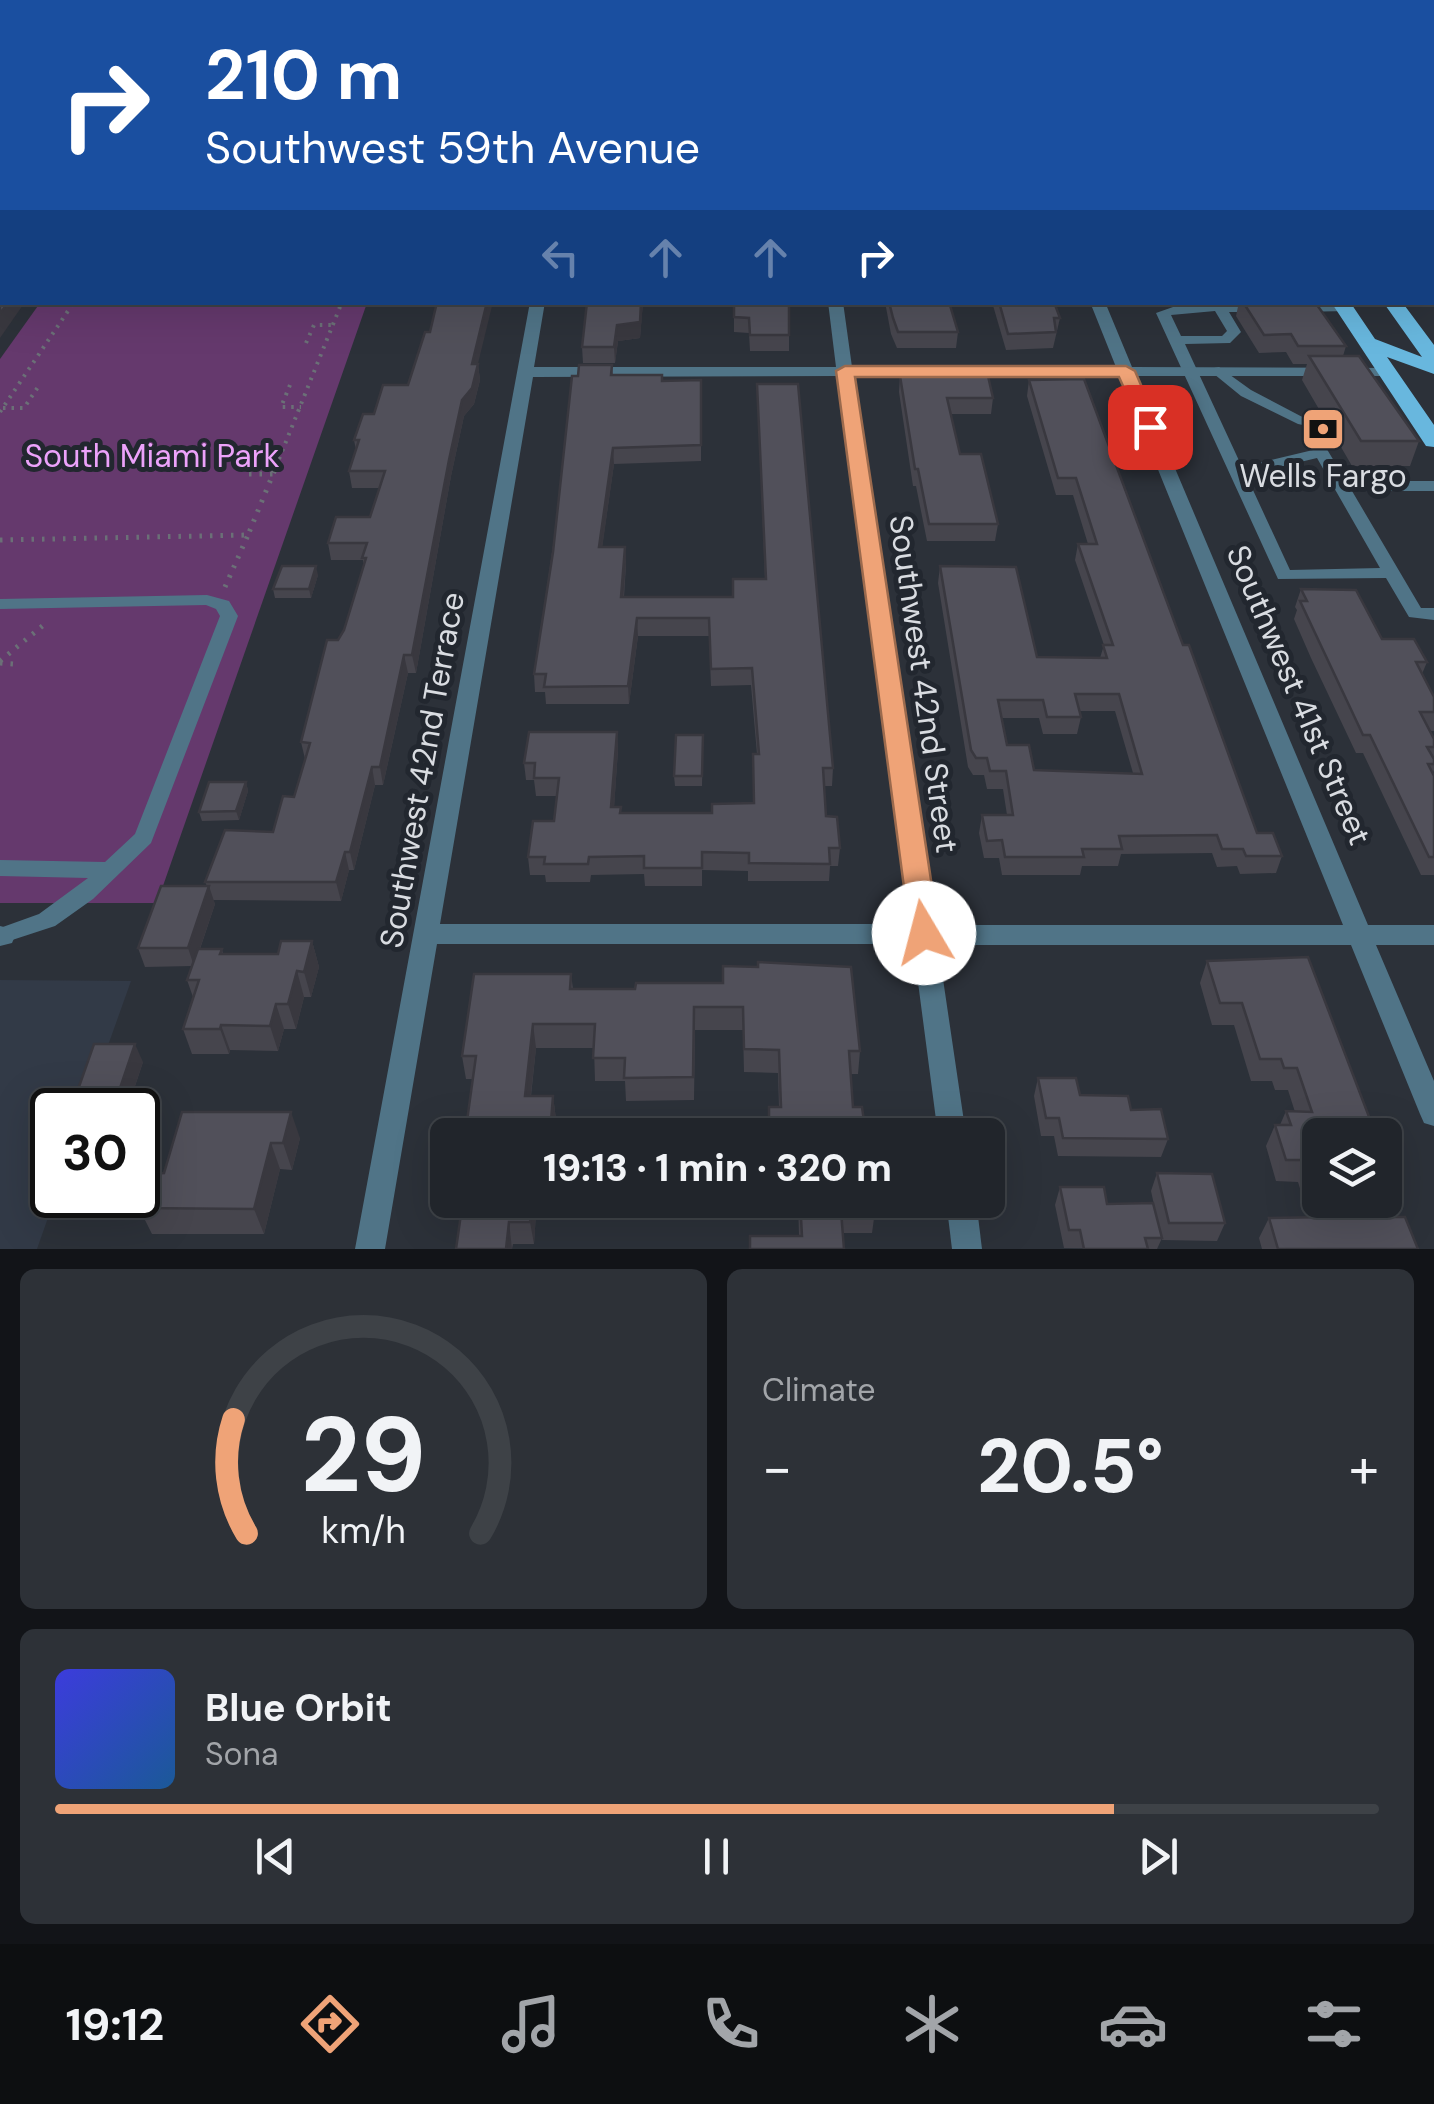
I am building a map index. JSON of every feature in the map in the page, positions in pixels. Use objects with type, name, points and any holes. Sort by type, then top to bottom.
[{"type":"main road","points":[[1342,305],[1434,441]]},
{"type":"main road","points":[[1394,305],[1434,359]]},
{"type":"main road","points":[[1368,343],[1434,368]]},
{"type":"street","name":"Southwest 42nd Terrace","points":[[370,1249],[537,305]]},
{"type":"street","name":"Southwest 42nd Street","points":[[835,305],[950,1118]]},
{"type":"street","name":"Southwest 41st Street","points":[[1098,305],[1434,1114]]},
{"type":"street","points":[[526,372],[1387,370]]},
{"type":"street","points":[[426,934],[1434,934]]},
{"type":"street","points":[[963,1218],[967,1249]]},
{"type":"lane","points":[[1269,308],[1342,305]]},
{"type":"lane","points":[[1176,340],[1226,340],[1234,332],[1220,308]]},
{"type":"lane","points":[[1244,308],[1162,313],[1284,574],[1391,573]]},
{"type":"lane","points":[[1219,371],[1236,390],[1269,400],[1303,421]]},
{"type":"lane","points":[[1312,436],[1415,613],[1434,614]]},
{"type":"lane","points":[[1236,473],[1320,452]]},
{"type":"lane","points":[[1341,486],[1434,486]]},
{"type":"lane","points":[[0,604],[207,600],[219,602],[228,610],[227,622],[144,838],[112,870],[47,920],[1,936]]},
{"type":"lane","points":[[0,868],[112,870]]},
{"type":"path","points":[[1,410],[72,305]]},
{"type":"path","points":[[224,588],[341,305]]},
{"type":"path","points":[[306,343],[314,324],[333,324]]},
{"type":"path","points":[[290,385],[281,407],[301,407]]},
{"type":"path","points":[[1,410],[24,408],[38,387]]},
{"type":"path","points":[[249,474],[274,474]]},
{"type":"path","points":[[0,540],[248,535]]},
{"type":"path","points":[[0,662],[44,626]]},
{"type":"path","points":[[0,662],[12,664]]},
{"type":"shaded area","points":[[0,980],[131,981],[93,1088],[30,1088],[30,1218],[48,1218],[37,1249],[0,1249]]},
{"type":"green space","name":"South Miami Park","points":[[39,305],[366,305],[157,903],[0,903],[0,359]]},
{"type":"building","points":[[436,305],[486,305],[472,364],[478,364],[472,388],[462,400],[449,460],[412,655],[404,655],[380,767],[372,767],[350,852],[345,852],[336,882],[205,882],[225,830],[273,832],[283,796],[294,797],[310,743],[301,742],[327,640],[338,640],[344,630],[366,558],[362,558],[367,543],[328,543],[336,517],[370,517],[385,471],[349,471],[359,440],[354,440],[363,414],[374,414],[383,385],[408,385],[425,332],[430,332]]},
{"type":"building","points":[[587,305],[641,305],[640,322],[617,325],[614,347],[582,347]]},
{"type":"building","points":[[734,305],[789,305],[789,335],[750,335],[749,318],[734,317]]},
{"type":"building","points":[[890,305],[950,305],[958,332],[898,332]]},
{"type":"building","points":[[1000,305],[1055,305],[1060,318],[1054,318],[1056,332],[1008,334]]},
{"type":"building","points":[[1245,305],[1317,305],[1346,346],[1298,346],[1291,334],[1264,335]]},
{"type":"building","points":[[1309,356],[1359,356],[1419,441],[1361,441]]},
{"type":"building","points":[[579,365],[612,365],[611,375],[662,375],[662,381],[701,380],[701,445],[613,448],[599,547],[625,547],[621,597],[733,597],[733,579],[766,579],[757,384],[798,384],[833,768],[823,768],[826,816],[837,817],[840,848],[829,848],[830,864],[749,863],[749,853],[702,852],[702,868],[644,868],[644,856],[589,857],[588,864],[544,864],[545,857],[528,857],[533,821],[554,821],[559,778],[534,778],[535,763],[524,763],[529,732],[617,732],[611,807],[621,807],[620,813],[712,813],[712,804],[754,803],[753,754],[759,754],[752,668],[711,669],[709,618],[637,618],[628,686],[544,687],[546,674],[534,674],[553,552],[572,376],[578,376]]},
{"type":"building","points":[[900,376],[988,376],[993,398],[947,398],[960,454],[981,454],[998,524],[929,524],[915,469]]},
{"type":"building","points":[[1084,379],[1183,645],[1189,645],[1257,833],[1273,833],[1282,856],[1246,856],[1243,849],[1222,849],[1217,835],[1119,836],[1122,849],[1082,849],[1084,857],[1005,857],[1002,840],[987,841],[982,815],[1013,815],[1006,771],[990,771],[987,758],[976,758],[971,750],[940,566],[1016,567],[1037,657],[1107,658],[1103,645],[1113,645],[1078,544],[1097,544],[1076,478],[1058,478],[1029,380]],"holes":[[[1075,694],[1119,694],[1142,774],[1034,770],[1029,745],[1007,745],[998,700],[1043,700],[1047,717],[1081,717]]]},
{"type":"building","points":[[282,566],[316,566],[309,589],[273,589]]},
{"type":"building","points":[[1301,589],[1356,590],[1382,639],[1414,639],[1427,662],[1416,662],[1434,697],[1434,712],[1420,712],[1434,739],[1434,747],[1427,747],[1434,759],[1434,764],[1428,764],[1434,776],[1434,857],[1429,857],[1370,735],[1363,735],[1300,601],[1307,601]]},
{"type":"building","points":[[676,735],[703,735],[702,776],[674,776]]},
{"type":"building","points":[[209,782],[246,782],[236,811],[199,812]]},
{"type":"building","points":[[161,886],[209,886],[188,948],[138,948]]},
{"type":"building","points":[[281,941],[312,941],[304,972],[297,971],[288,1004],[276,1004],[270,1026],[183,1029],[199,980],[187,980],[198,949],[222,949],[220,954],[278,954]]},
{"type":"building","points":[[1308,957],[1370,1118],[1302,1118],[1302,1160],[1286,1160],[1275,1125],[1291,1125],[1286,1111],[1312,1112],[1297,1068],[1284,1068],[1281,1059],[1260,1059],[1242,1003],[1220,1003],[1207,961]]},
{"type":"building","points":[[758,962],[851,967],[860,1051],[849,1051],[853,1107],[862,1107],[864,1118],[769,1118],[769,1107],[781,1107],[779,1050],[744,1049],[743,1007],[694,1007],[693,1077],[624,1078],[625,1058],[593,1058],[595,1024],[533,1024],[525,1096],[553,1096],[551,1118],[467,1118],[476,1056],[462,1056],[474,974],[571,974],[570,989],[635,989],[636,983],[723,983],[723,966],[758,967]]},
{"type":"building","points":[[94,1044],[135,1044],[120,1088],[79,1088]]},
{"type":"building","points":[[1038,1078],[1076,1078],[1080,1095],[1128,1096],[1131,1110],[1161,1109],[1168,1139],[1063,1138],[1059,1118],[1046,1118]]},
{"type":"building","points":[[182,1112],[291,1112],[283,1143],[271,1143],[254,1209],[160,1208],[160,1173],[164,1173]]},
{"type":"building","points":[[1157,1173],[1212,1174],[1225,1223],[1169,1223]]},
{"type":"building","points":[[1060,1187],[1104,1187],[1107,1204],[1153,1203],[1162,1238],[1145,1238],[1148,1249],[1084,1249],[1080,1230],[1069,1230]]},
{"type":"building","points":[[1405,1217],[1418,1249],[1278,1249],[1269,1218]]},
{"type":"building","points":[[460,1218],[530,1218],[530,1222],[509,1222],[506,1249],[456,1249]]},
{"type":"building","points":[[801,1218],[842,1218],[844,1249],[750,1249],[750,1236],[802,1236]]},
{"type":"place","name":"Wells Fargo","points":[[1323,429]]},
{"type":"route","points":[[924,933],[845,371],[1126,371],[1150,427]]}]
